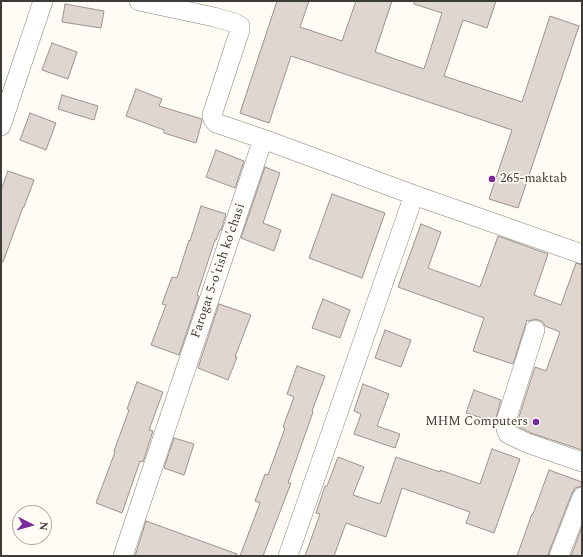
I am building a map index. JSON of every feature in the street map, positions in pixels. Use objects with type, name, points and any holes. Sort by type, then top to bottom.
[{"type":"street","points":[[1,126],[43,1]]},
{"type":"street","points":[[139,1],[214,17],[240,26],[240,30],[212,115],[216,123],[582,254]]},
{"type":"street","name":"Farogat 5-o'tish ko'chasi","points":[[123,556],[263,139]]},
{"type":"street","points":[[288,556],[414,195]]},
{"type":"street","points":[[535,330],[506,421],[506,429],[508,434],[521,440],[582,462]]},
{"type":"street","points":[[560,556],[582,497]]},
{"type":"building","points":[[277,1],[309,1],[300,27],[342,41],[356,1],[392,1],[375,52],[424,69],[442,13],[414,4],[414,1],[496,1],[487,28],[463,20],[444,76],[522,102],[550,16],[579,26],[518,208],[489,199],[512,130],[291,56],[269,123],[240,113]]},
{"type":"building","points":[[65,4],[104,11],[101,28],[62,22]]},
{"type":"building","points":[[52,43],[77,52],[68,79],[42,70]]},
{"type":"building","points":[[136,89],[162,99],[159,106],[202,119],[196,143],[164,133],[164,130],[126,116]]},
{"type":"building","points":[[62,95],[98,106],[94,120],[58,109]]},
{"type":"building","points":[[30,113],[56,123],[46,150],[20,140]]},
{"type":"building","points":[[216,150],[244,161],[235,188],[206,177]]},
{"type":"building","points":[[265,167],[280,173],[263,223],[281,230],[274,251],[241,238]]},
{"type":"building","points":[[8,171],[34,180],[3,262],[1,262],[1,190]]},
{"type":"building","points":[[332,194],[385,213],[362,278],[309,258]]},
{"type":"building","points":[[201,206],[226,214],[221,230],[215,240],[197,295],[199,296],[179,355],[151,345],[166,305],[162,304],[172,277],[177,278]]},
{"type":"building","points":[[421,224],[441,232],[428,268],[480,287],[498,236],[548,254],[534,295],[561,305],[576,263],[582,265],[582,450],[531,433],[517,426],[535,367],[546,371],[560,332],[545,326],[543,322],[539,320],[527,320],[513,364],[473,351],[484,318],[398,287]]},
{"type":"building","points":[[323,299],[350,310],[340,338],[312,328]]},
{"type":"building","points":[[219,304],[251,315],[228,380],[198,368]]},
{"type":"building","points":[[385,330],[411,340],[401,367],[375,358]]},
{"type":"building","points":[[297,366],[325,376],[288,483],[291,483],[263,556],[240,556],[260,503],[255,501],[265,474],[268,475],[285,428],[283,427],[294,397],[287,394]]},
{"type":"building","points":[[137,382],[163,392],[149,430],[153,431],[143,462],[140,461],[122,513],[96,503],[115,452],[114,451],[129,410],[127,409]]},
{"type":"building","points":[[363,384],[389,394],[377,426],[400,434],[395,448],[354,434],[361,414],[354,411]]},
{"type":"building","points":[[474,390],[501,400],[495,422],[466,413]]},
{"type":"building","points":[[174,438],[194,444],[184,475],[164,468]]},
{"type":"building","points":[[492,449],[520,459],[494,533],[466,523],[470,512],[402,488],[386,537],[346,523],[334,556],[305,556],[320,514],[316,513],[325,486],[327,486],[338,457],[364,467],[353,495],[380,504],[396,457],[480,484]]},
{"type":"building","points":[[549,470],[582,482],[582,486],[575,488],[572,493],[548,556],[517,556],[532,514]]},
{"type":"building","points":[[146,521],[237,554],[236,556],[135,556]]},
{"type":"building","points":[[582,527],[582,556],[571,556]]},
{"type":"place","name":"265-maktab","points":[[492,179]]},
{"type":"place","name":"MHM Computers","points":[[536,422]]}]
